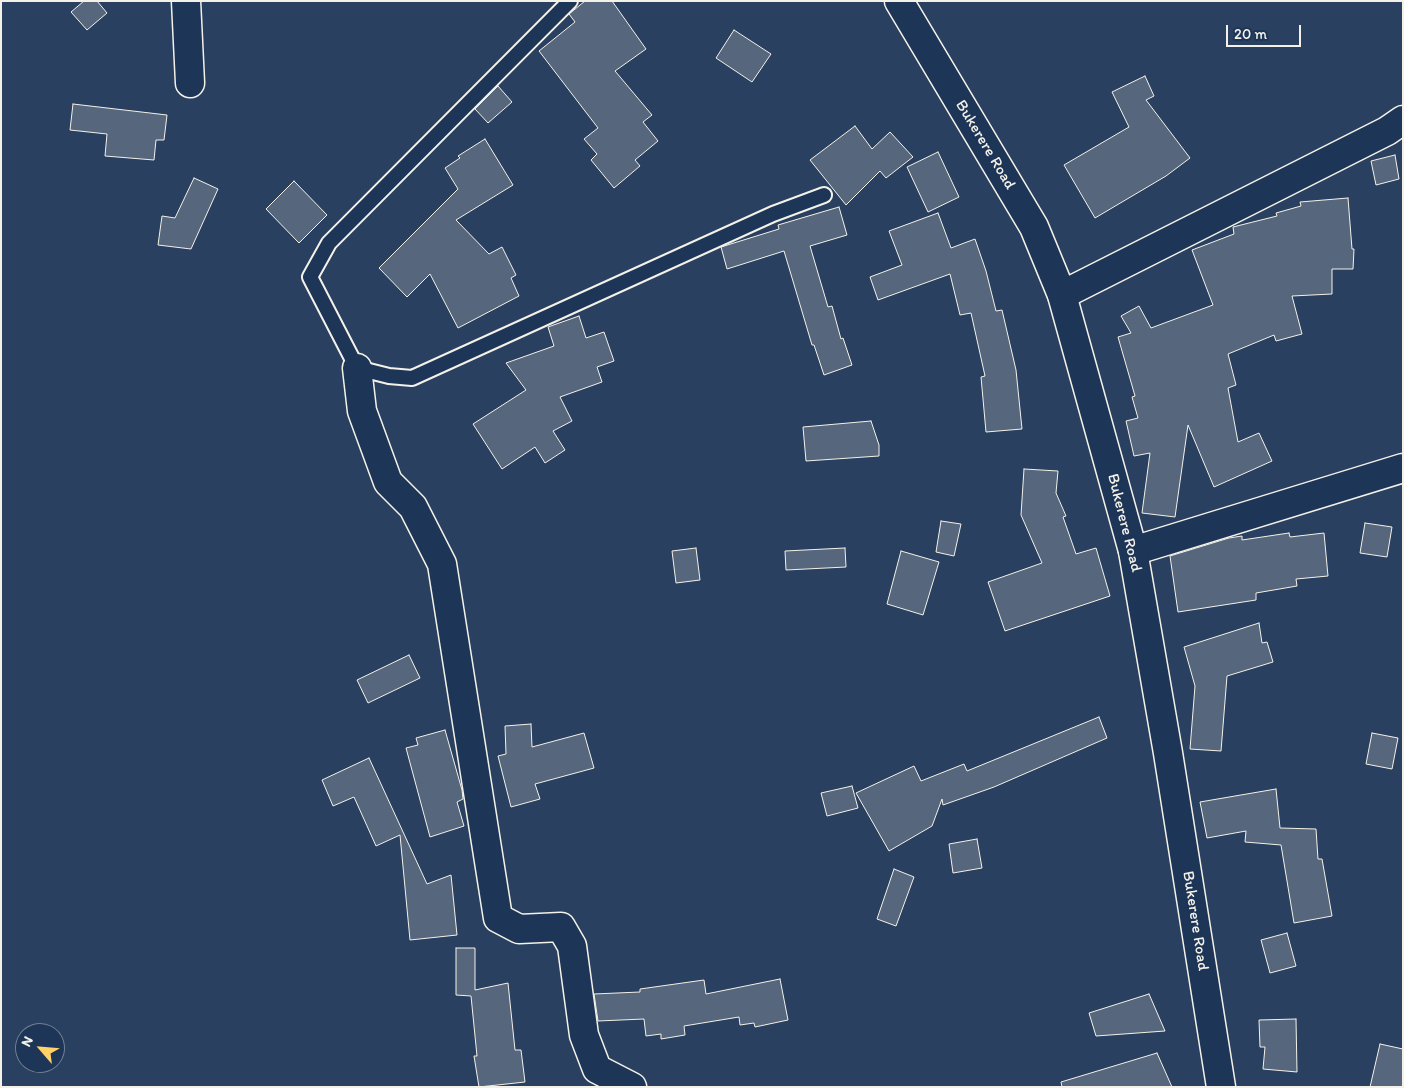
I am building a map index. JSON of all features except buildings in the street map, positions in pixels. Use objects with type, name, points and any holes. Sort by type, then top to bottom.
[{"type":"street","points":[[186,1],[190,83]]},
{"type":"street","name":"Bukerere Road","points":[[899,1],[1034,227],[1062,295],[1133,551],[1168,753],[1221,1087]]},
{"type":"street","points":[[1062,295],[1387,131],[1403,120]]},
{"type":"street","points":[[357,368],[362,412],[388,482],[413,507],[442,564],[498,918],[519,929],[561,927],[572,946],[584,1035],[597,1069],[632,1087]]},
{"type":"street","points":[[1133,551],[1403,468]]},
{"type":"lane","points":[[570,1],[328,243],[310,277],[357,368],[389,376],[412,378],[773,214],[824,195]]}]
